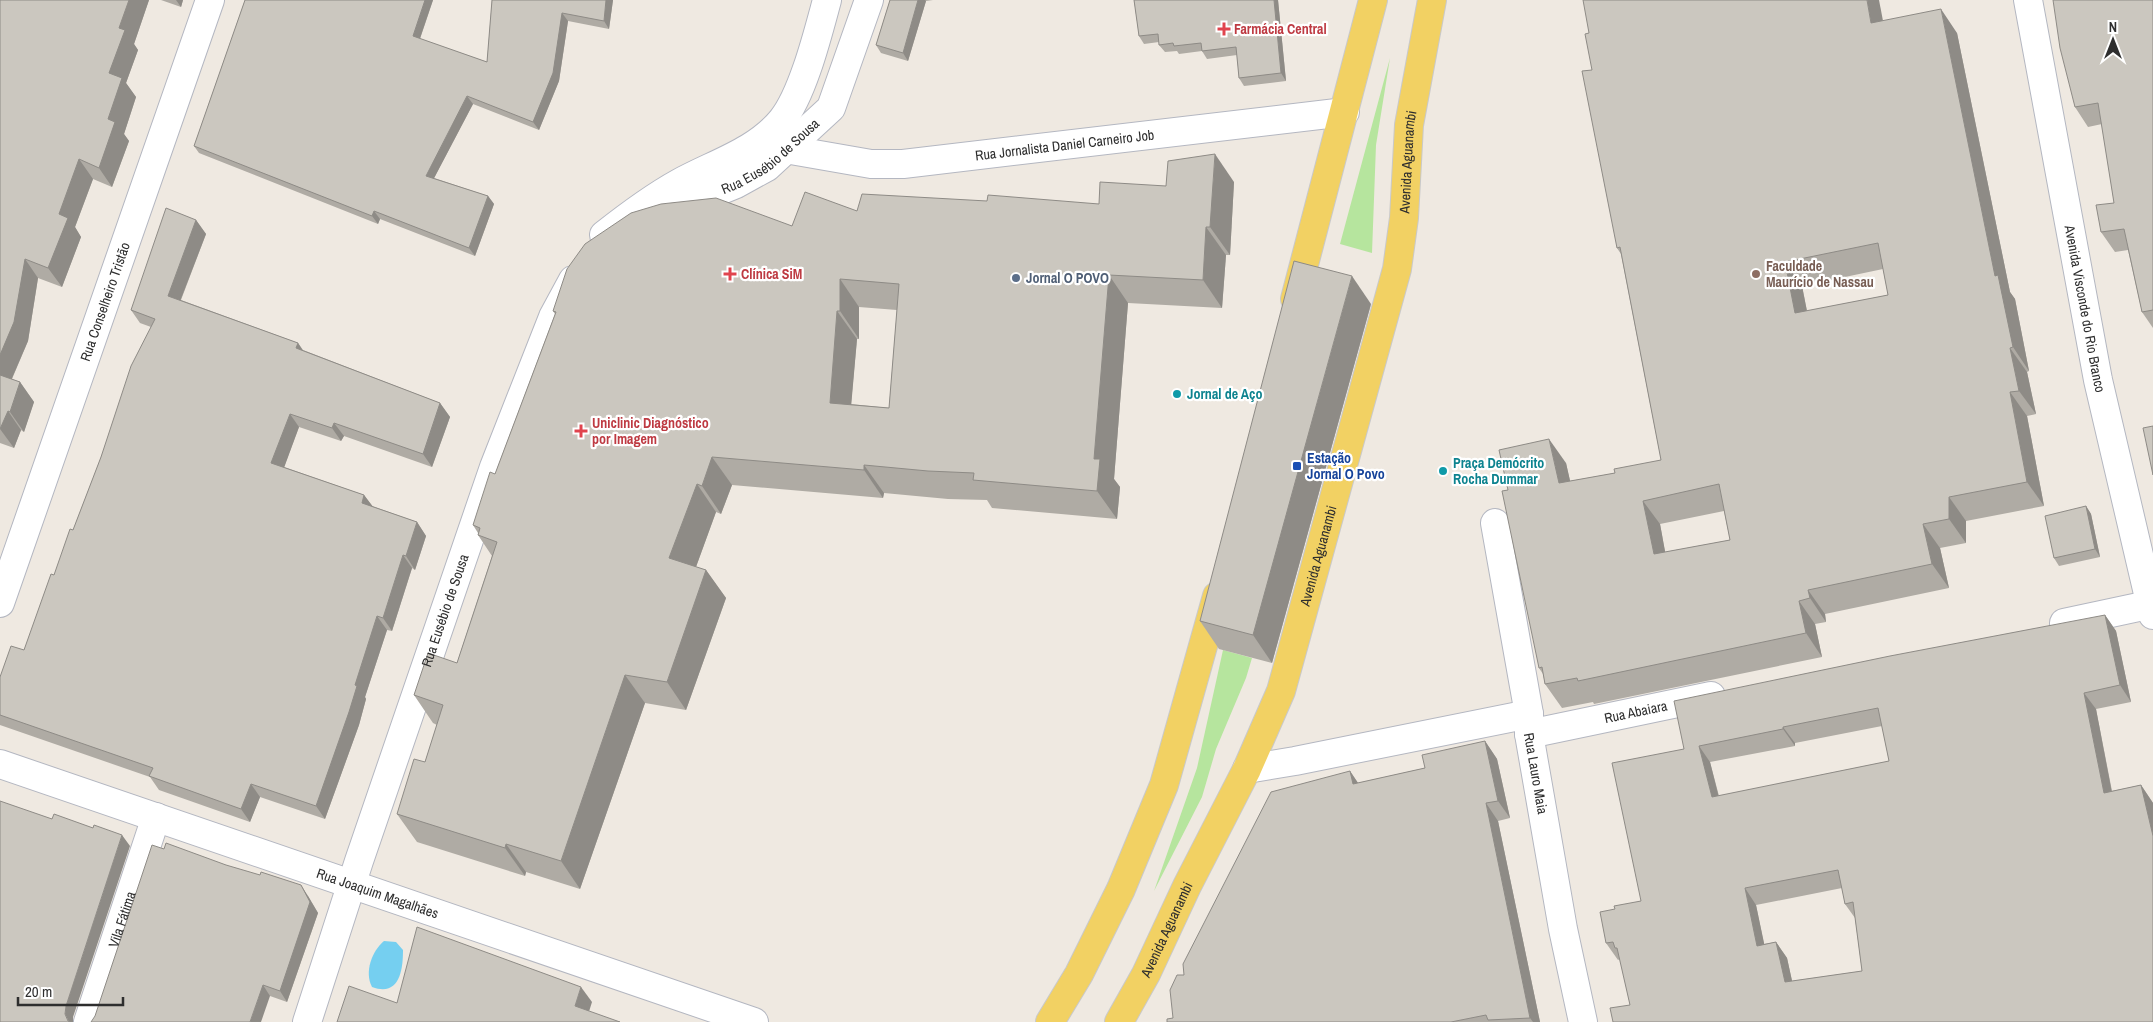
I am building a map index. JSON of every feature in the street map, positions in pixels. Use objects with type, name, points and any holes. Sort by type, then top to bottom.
[{"type":"main road","name":"Avenida Aguanambi","points":[[1119,1022],[1146,974],[1187,886],[1247,769],[1281,691],[1397,269],[1404,218],[1409,125],[1432,0]]},
{"type":"main road","points":[[1288,324],[1345,112],[1371,3]]},
{"type":"main road","points":[[1050,1022],[1079,974],[1121,889],[1164,785],[1222,575]]},
{"type":"street","name":"Rua Conselheiro Tristão","points":[[0,603],[210,0]]},
{"type":"street","name":"Rua Eusébio de Sousa","points":[[307,1022],[351,886],[494,468],[553,317],[591,252],[650,200],[680,182],[746,149],[770,133],[782,120],[794,100],[827,0]]},
{"type":"street","name":"Rua Eusébio de Sousa","points":[[591,252],[736,184],[767,167],[831,108],[869,0]]},
{"type":"street","name":"Avenida Visconde do Rio Branco","points":[[2028,0],[2098,380],[2152,608]]},
{"type":"street","name":"Rua Jornalista Daniel Carneiro Job","points":[[786,149],[871,164],[903,164],[1345,112]]},
{"type":"street","name":"Rua Lauro Maia","points":[[1495,523],[1563,929],[1583,1022]]},
{"type":"street","points":[[2036,629],[2152,608]]},
{"type":"street","name":"Rua Abaiara","points":[[1247,769],[1734,692]]},
{"type":"street","name":"Rua Joaquim Magalhães","points":[[0,764],[721,1016],[754,1022]]},
{"type":"street","name":"Vila Fátima","points":[[88,1022],[156,817]]},
{"type":"green space","points":[[1390,58],[1376,145],[1372,253],[1340,244]]},
{"type":"green space","points":[[1223,650],[1252,658],[1246,678],[1216,749],[1202,797],[1154,891],[1197,768]]},
{"type":"water","points":[[384,941],[396,942],[403,950],[403,958],[398,980],[394,985],[381,989],[372,987],[369,968],[376,950]]},
{"type":"building","points":[[0,0],[129,0],[119,28],[125,30],[109,73],[122,78],[108,119],[115,122],[99,168],[79,159],[59,214],[68,218],[48,268],[25,259],[14,322],[0,355]]},
{"type":"building","points":[[245,0],[425,0],[413,36],[487,62],[492,0],[606,0],[604,21],[562,13],[553,73],[533,122],[467,96],[426,176],[488,196],[469,248],[374,211],[372,216],[194,146]]},
{"type":"building","points":[[890,0],[918,0],[903,53],[876,45]]},
{"type":"building","points":[[1134,0],[1274,0],[1281,73],[1239,78],[1236,47],[1202,51],[1201,43],[1174,46],[1173,43],[1159,45],[1158,34],[1139,36]]},
{"type":"building","name":"Faculdade Maurício de Nassau","points":[[1583,0],[1867,0],[1871,23],[1941,9],[1995,276],[1998,275],[2013,347],[2010,348],[2019,391],[2010,392],[2027,482],[1949,497],[1949,519],[1923,524],[1932,564],[1808,590],[1810,598],[1799,601],[1806,633],[1578,681],[1577,678],[1545,684],[1542,667],[1539,668],[1502,491],[1508,490],[1499,450],[1549,439],[1559,483],[1615,473],[1614,469],[1661,460],[1620,247],[1617,248],[1582,71],[1592,70],[1585,34],[1589,33]],"holes":[[[1878,243],[1888,295],[1795,313],[1785,262]],[[1719,484],[1730,540],[1654,554],[1643,501]]]},
{"type":"building","points":[[2053,0],[2153,0],[2153,310],[2142,312],[2124,229],[2101,232],[2096,205],[2114,203],[2098,103],[2075,107],[2060,48]]},
{"type":"building","points":[[1215,154],[1210,227],[1206,227],[1203,280],[1109,275],[1094,459],[1100,459],[1097,491],[973,480],[974,473],[864,465],[864,470],[712,457],[702,486],[697,484],[669,558],[706,570],[667,682],[625,675],[561,861],[506,844],[505,848],[397,814],[414,759],[425,762],[443,705],[414,695],[428,653],[457,663],[497,542],[478,535],[480,528],[473,525],[490,472],[495,474],[556,312],[553,311],[567,269],[585,244],[631,213],[661,204],[716,198],[792,226],[805,192],[857,211],[862,194],[987,201],[988,195],[1099,204],[1100,182],[1166,186],[1168,161]],"holes":[[[840,279],[899,284],[889,408],[830,403],[837,311],[840,311]]]},
{"type":"building","points":[[166,208],[196,220],[168,296],[298,343],[296,348],[440,403],[423,454],[334,423],[332,428],[290,414],[271,463],[364,495],[362,503],[417,522],[406,556],[403,555],[383,618],[377,616],[355,685],[357,686],[349,712],[316,806],[251,784],[241,809],[149,776],[153,768],[0,715],[0,677],[11,646],[24,650],[51,574],[54,575],[70,529],[73,530],[101,457],[131,366],[155,319],[131,310]]},
{"type":"building","points":[[1294,261],[1352,276],[1253,635],[1200,621]]},
{"type":"building","points":[[0,375],[20,382],[10,412],[8,411],[0,429]]},
{"type":"building","points":[[2153,426],[2153,475],[2143,428]]},
{"type":"building","points":[[2086,506],[2095,549],[2054,558],[2045,516]]},
{"type":"building","points":[[2105,615],[2120,685],[2084,693],[2104,793],[2141,785],[2153,836],[2153,1022],[1613,1022],[1610,1008],[1630,1005],[1617,948],[1615,948],[1613,942],[1606,943],[1600,912],[1615,909],[1614,906],[1641,901],[1612,763],[1684,749],[1674,701],[1890,656]],"holes":[[[1878,708],[1889,761],[1712,797],[1699,746]],[[1838,870],[1845,904],[1853,902],[1862,971],[1785,982],[1776,942],[1757,946],[1745,888]]]},
{"type":"building","points":[[1485,741],[1498,801],[1486,803],[1530,1018],[1488,1020],[1486,1015],[1451,1022],[1167,1022],[1167,1019],[1173,1018],[1170,990],[1177,975],[1184,975],[1183,964],[1271,792],[1350,771],[1353,784],[1425,768],[1422,755]]},
{"type":"building","points":[[0,801],[52,819],[54,814],[93,828],[94,825],[122,835],[66,1006],[65,1014],[70,1022],[0,1022]]},
{"type":"building","points":[[166,843],[226,865],[260,875],[261,872],[301,885],[310,902],[280,991],[263,985],[250,1022],[91,1022],[95,1016],[152,845],[164,849]]},
{"type":"building","points":[[417,927],[581,987],[575,1006],[620,1022],[337,1022],[349,986],[397,1003]]},
{"type":"place","name":"Farmácia Central","points":[[1224,29]]},
{"type":"place","name":"Clínica SiM","points":[[730,274]]},
{"type":"place","name":"Faculdade Maurício de Nassau","points":[[1756,274]]},
{"type":"place","name":"Jornal O POVO","points":[[1016,278]]},
{"type":"place","name":"Jornal de Aço","points":[[1177,394]]},
{"type":"place","name":"Uniclinic Diagnóstico por Imagem","points":[[581,431]]},
{"type":"place","name":"Estação Jornal O Povo","points":[[1297,466]]},
{"type":"place","name":"Praça Demócrito Rocha Dummar","points":[[1443,471]]}]
